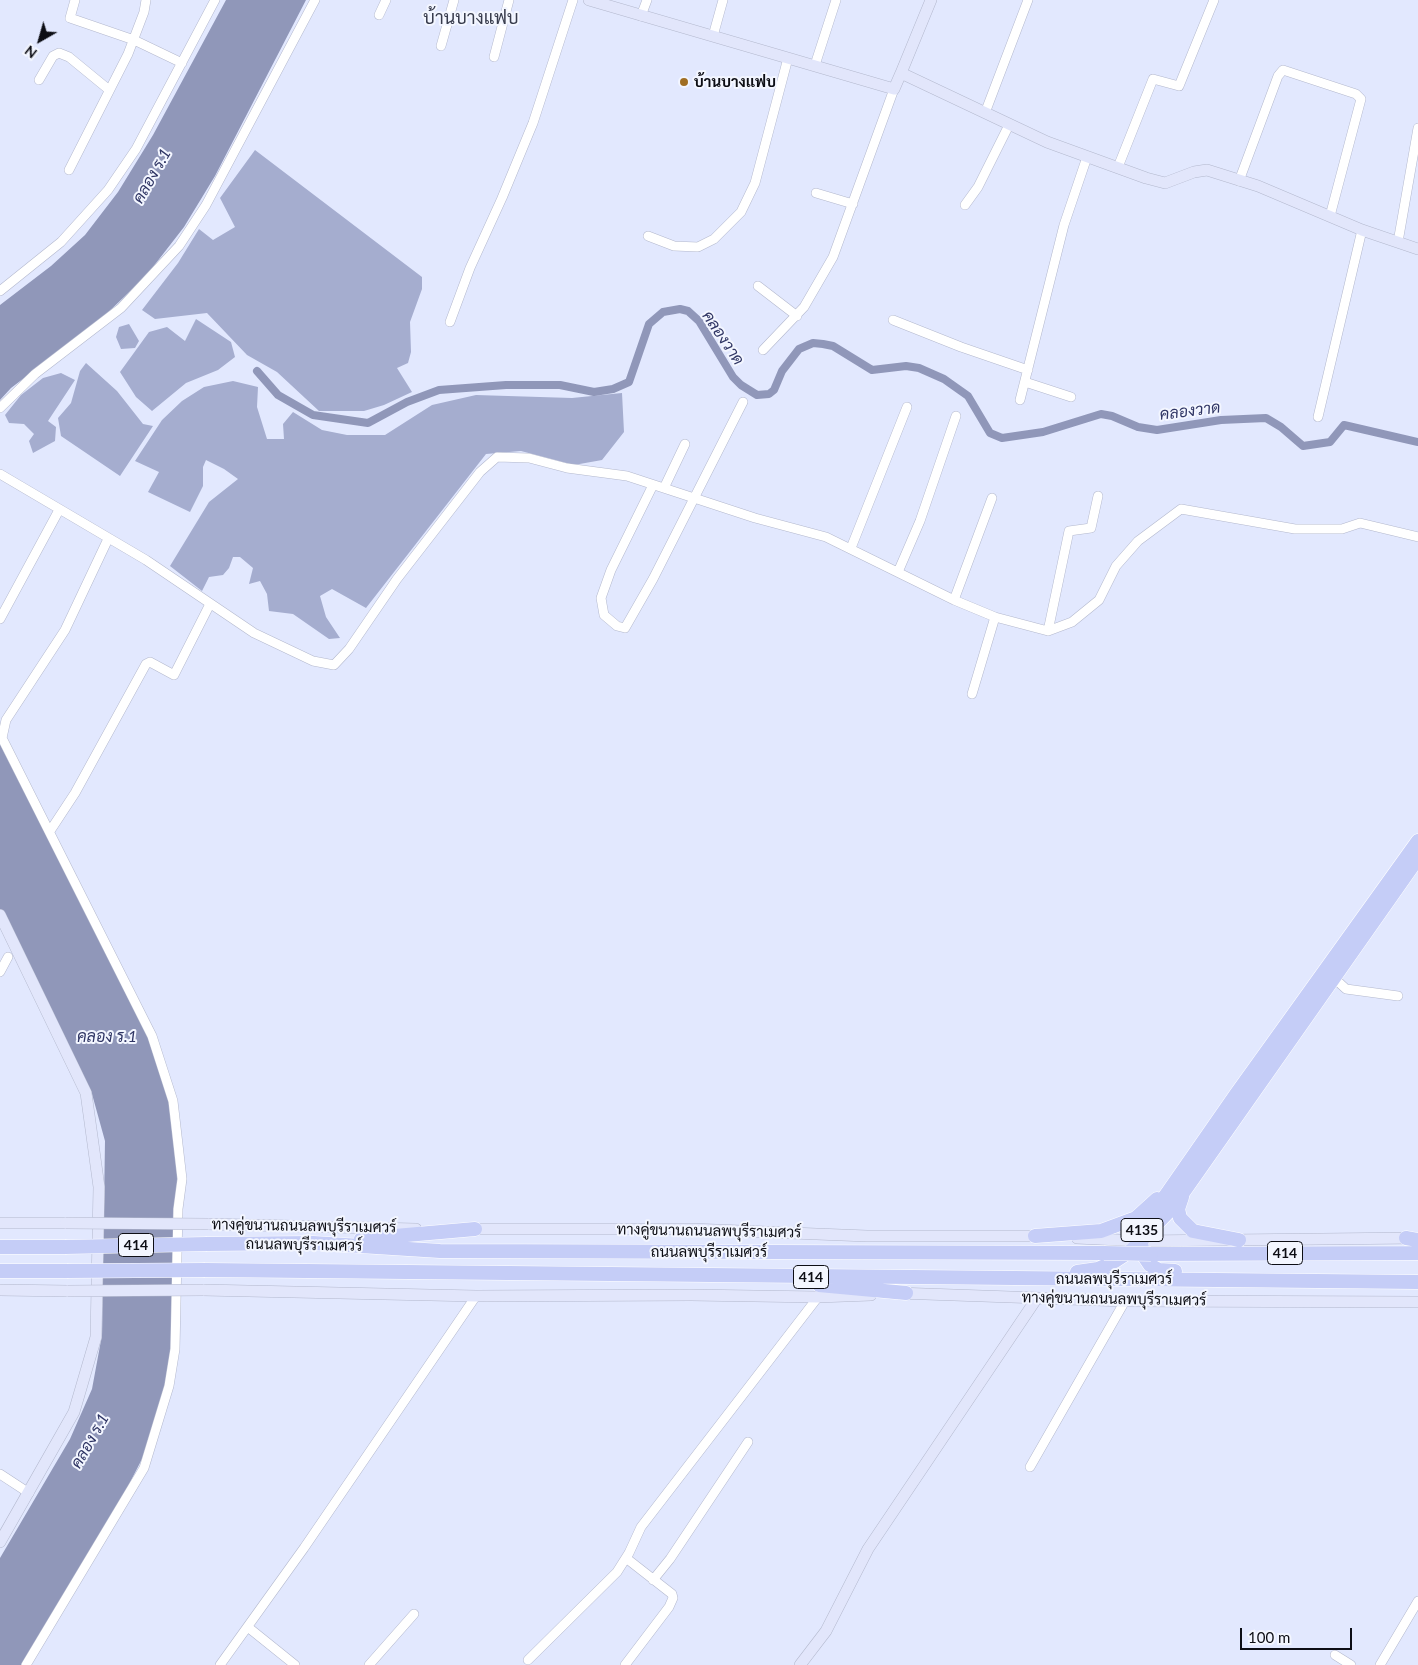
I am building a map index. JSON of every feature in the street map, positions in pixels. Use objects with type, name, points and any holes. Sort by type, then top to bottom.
[{"type":"main road","points":[[589,0],[894,89],[931,0]]},
{"type":"main road","points":[[900,73],[1009,125],[1087,158],[1166,183],[1194,172],[1207,170],[1258,186],[1362,230],[1418,249]]},
{"type":"main road","name":"4135","points":[[1047,1278],[1105,1266],[1132,1250],[1173,1207],[1177,1190],[1418,840]]},
{"type":"main road","name":"4135","points":[[1177,1190],[1334,977],[1418,858]]},
{"type":"main road","points":[[0,915],[86,1093],[99,1187],[96,1338],[74,1412],[0,1542]]},
{"type":"main road","points":[[1035,1236],[1101,1231],[1136,1218],[1177,1190]]},
{"type":"main road","points":[[1177,1190],[1180,1218],[1193,1231],[1239,1240]]},
{"type":"main road","name":"ทางคู่ขนานถนนลพบุรีราเมศวร์","points":[[0,1223],[208,1224],[475,1229],[690,1228],[867,1236],[1035,1236],[1140,1241],[1414,1239]]},
{"type":"main road","points":[[313,1243],[475,1229]]},
{"type":"main road","name":"4135","points":[[1140,1241],[1144,1256],[1150,1266],[1159,1270],[1278,1280]]},
{"type":"main road","name":"ถนนลพบุรีราเมศวร์","points":[[0,1247],[313,1243],[440,1251],[1151,1254],[1418,1253]]},
{"type":"main road","points":[[439,1274],[440,1251]]},
{"type":"main road","name":"ถนนลพบุรีราเมศวร์","points":[[0,1271],[205,1270],[722,1277],[1418,1282]]},
{"type":"main road","points":[[722,1277],[906,1293]]},
{"type":"main road","name":"ทางคู่ขนานถนนลพบุรีราเมศวร์","points":[[0,1290],[203,1290],[476,1296],[691,1295],[818,1297],[906,1293],[1125,1301],[1418,1302]]},
{"type":"main road","points":[[800,1665],[826,1631],[868,1549],[1037,1298]]},
{"type":"street","points":[[76,0],[70,18],[134,40],[182,63]]},
{"type":"street","points":[[69,170],[134,40],[146,0]]},
{"type":"street","points":[[0,291],[61,242],[108,190],[136,149],[214,0]]},
{"type":"street","points":[[0,408],[35,374],[122,308],[179,246],[206,205],[315,0]]},
{"type":"street","points":[[379,14],[386,0]]},
{"type":"street","points":[[442,46],[454,0]]},
{"type":"street","points":[[494,57],[509,0]]},
{"type":"street","points":[[450,322],[470,268],[533,124],[573,0]]},
{"type":"street","points":[[641,16],[647,0]]},
{"type":"street","points":[[713,36],[723,0]]},
{"type":"street","points":[[815,65],[836,0]]},
{"type":"street","points":[[984,113],[1028,0]]},
{"type":"street","points":[[1118,167],[1153,79],[1179,86],[1214,0]]},
{"type":"street","points":[[39,80],[53,56],[59,53],[69,58],[108,90]]},
{"type":"street","points":[[648,236],[674,246],[698,246],[714,239],[741,212],[755,183],[788,58]]},
{"type":"street","points":[[1239,181],[1278,76],[1283,70],[1356,94],[1361,99],[1330,216]]},
{"type":"street","points":[[763,350],[797,316],[810,298],[829,264],[854,204],[894,89]]},
{"type":"street","points":[[965,206],[978,187],[1009,125]]},
{"type":"street","points":[[1398,242],[1418,128]]},
{"type":"street","points":[[1020,400],[1064,225],[1087,158]]},
{"type":"street","points":[[816,193],[854,204]]},
{"type":"street","points":[[1318,417],[1362,230]]},
{"type":"street","points":[[758,286],[797,316]]},
{"type":"street","points":[[893,320],[961,347],[1028,370]]},
{"type":"street","points":[[1025,382],[1071,397]]},
{"type":"street","points":[[653,485],[622,545],[601,598],[604,615],[616,626],[625,628],[653,579],[743,402]]},
{"type":"street","points":[[851,548],[907,407]]},
{"type":"street","points":[[898,572],[920,520],[956,416]]},
{"type":"street","points":[[664,488],[685,444]]},
{"type":"street","points":[[0,474],[146,560],[254,633],[313,661],[334,665],[349,648],[396,579],[480,472],[498,457],[529,458],[567,468],[627,476],[826,537],[954,600],[996,617],[1048,631],[1072,622],[1098,600],[1116,566],[1138,541],[1181,509],[1295,529],[1342,529],[1360,523],[1418,537]]},
{"type":"street","points":[[1048,631],[1069,532],[1091,528],[1098,496]]},
{"type":"street","points":[[954,600],[992,498]]},
{"type":"street","points":[[0,619],[59,510]]},
{"type":"street","points":[[26,1665],[144,1468],[169,1386],[175,1349],[178,1209],[182,1179],[173,1101],[152,1036],[1,736],[6,720],[65,630],[108,539]]},
{"type":"street","points":[[50,832],[75,792],[146,664],[150,662],[174,675],[210,604]]},
{"type":"street","points":[[972,694],[996,617]]},
{"type":"street","points":[[0,972],[8,956]]},
{"type":"street","points":[[1334,977],[1346,989],[1398,996]]},
{"type":"street","points":[[220,1665],[248,1628],[476,1296]]},
{"type":"street","points":[[528,1660],[617,1572],[626,1558],[640,1526],[818,1297]]},
{"type":"street","points":[[1030,1468],[1125,1301]]},
{"type":"street","points":[[653,1580],[670,1559],[748,1442]]},
{"type":"street","points":[[0,1474],[29,1492]]},
{"type":"street","points":[[625,1665],[672,1602],[672,1594],[626,1558]]},
{"type":"street","points":[[1380,1665],[1418,1600]]},
{"type":"street","points":[[369,1665],[414,1614]]},
{"type":"street","points":[[248,1628],[296,1665]]},
{"type":"street","points":[[1335,1655],[1351,1665]]},
{"type":"shaded area","points":[[255,150],[422,277],[422,289],[410,322],[411,352],[408,363],[397,368],[412,392],[384,405],[364,411],[319,411],[277,372],[247,355],[207,313],[155,319],[142,310],[178,263],[199,229],[213,240],[235,227],[220,198]]},
{"type":"shaded area","points":[[196,319],[231,342],[235,357],[218,370],[186,383],[152,411],[136,397],[120,372],[149,332],[167,327],[185,341]]},
{"type":"shaded area","points":[[129,324],[139,341],[135,348],[121,349],[116,337],[119,327]]},
{"type":"shaded area","points":[[86,363],[117,391],[143,424],[153,426],[120,476],[61,436],[58,418],[71,403],[80,371]]},
{"type":"shaded area","points":[[61,373],[75,380],[48,421],[56,427],[55,441],[33,453],[29,441],[34,434],[24,424],[9,423],[5,415],[21,395],[43,378]]},
{"type":"shaded area","points":[[233,381],[258,387],[257,407],[267,439],[284,439],[283,424],[293,412],[322,430],[347,435],[385,435],[432,405],[476,395],[572,398],[622,393],[624,432],[602,460],[574,465],[521,451],[486,454],[366,608],[332,589],[320,596],[326,617],[340,638],[329,639],[293,614],[269,611],[267,594],[260,581],[249,584],[253,568],[240,557],[233,557],[229,568],[223,575],[209,577],[202,591],[170,566],[209,502],[238,479],[206,460],[203,467],[203,486],[190,512],[148,492],[159,472],[135,461],[162,420],[182,401],[204,387]]},
{"type":"water","name":"คลอง ร.1","points":[[226,0],[306,0],[215,176],[184,227],[146,276],[99,321],[11,388],[0,400],[0,305],[51,266],[85,235],[118,192],[153,135]]},
{"type":"water","name":"คลอง ร.1","points":[[0,744],[151,1041],[170,1101],[180,1175],[173,1349],[167,1385],[143,1457],[120,1502],[21,1665],[0,1665],[0,1558],[70,1439],[92,1389],[102,1335],[105,1141],[92,1094],[0,912]]},
{"type":"waterway","name":"คลองวาด","points":[[257,371],[278,395],[313,415],[368,423],[407,402],[439,390],[506,385],[560,385],[594,392],[613,389],[629,382],[649,324],[663,312],[680,309],[688,311],[699,321],[733,377],[741,385],[757,395],[769,394],[774,390],[782,371],[799,349],[813,343],[833,346],[872,370],[906,366],[919,368],[944,379],[968,396],[990,433],[1002,438],[1043,432],[1101,414],[1112,416],[1138,427],[1157,430],[1221,420],[1266,418],[1281,427],[1303,446],[1330,442],[1344,425],[1418,442]]},
{"type":"place","name":"บ้านบางแฟบ","points":[[684,82]]},
{"type":"district","name":"บ้านบางแฟบ","points":[[471,18]]}]
